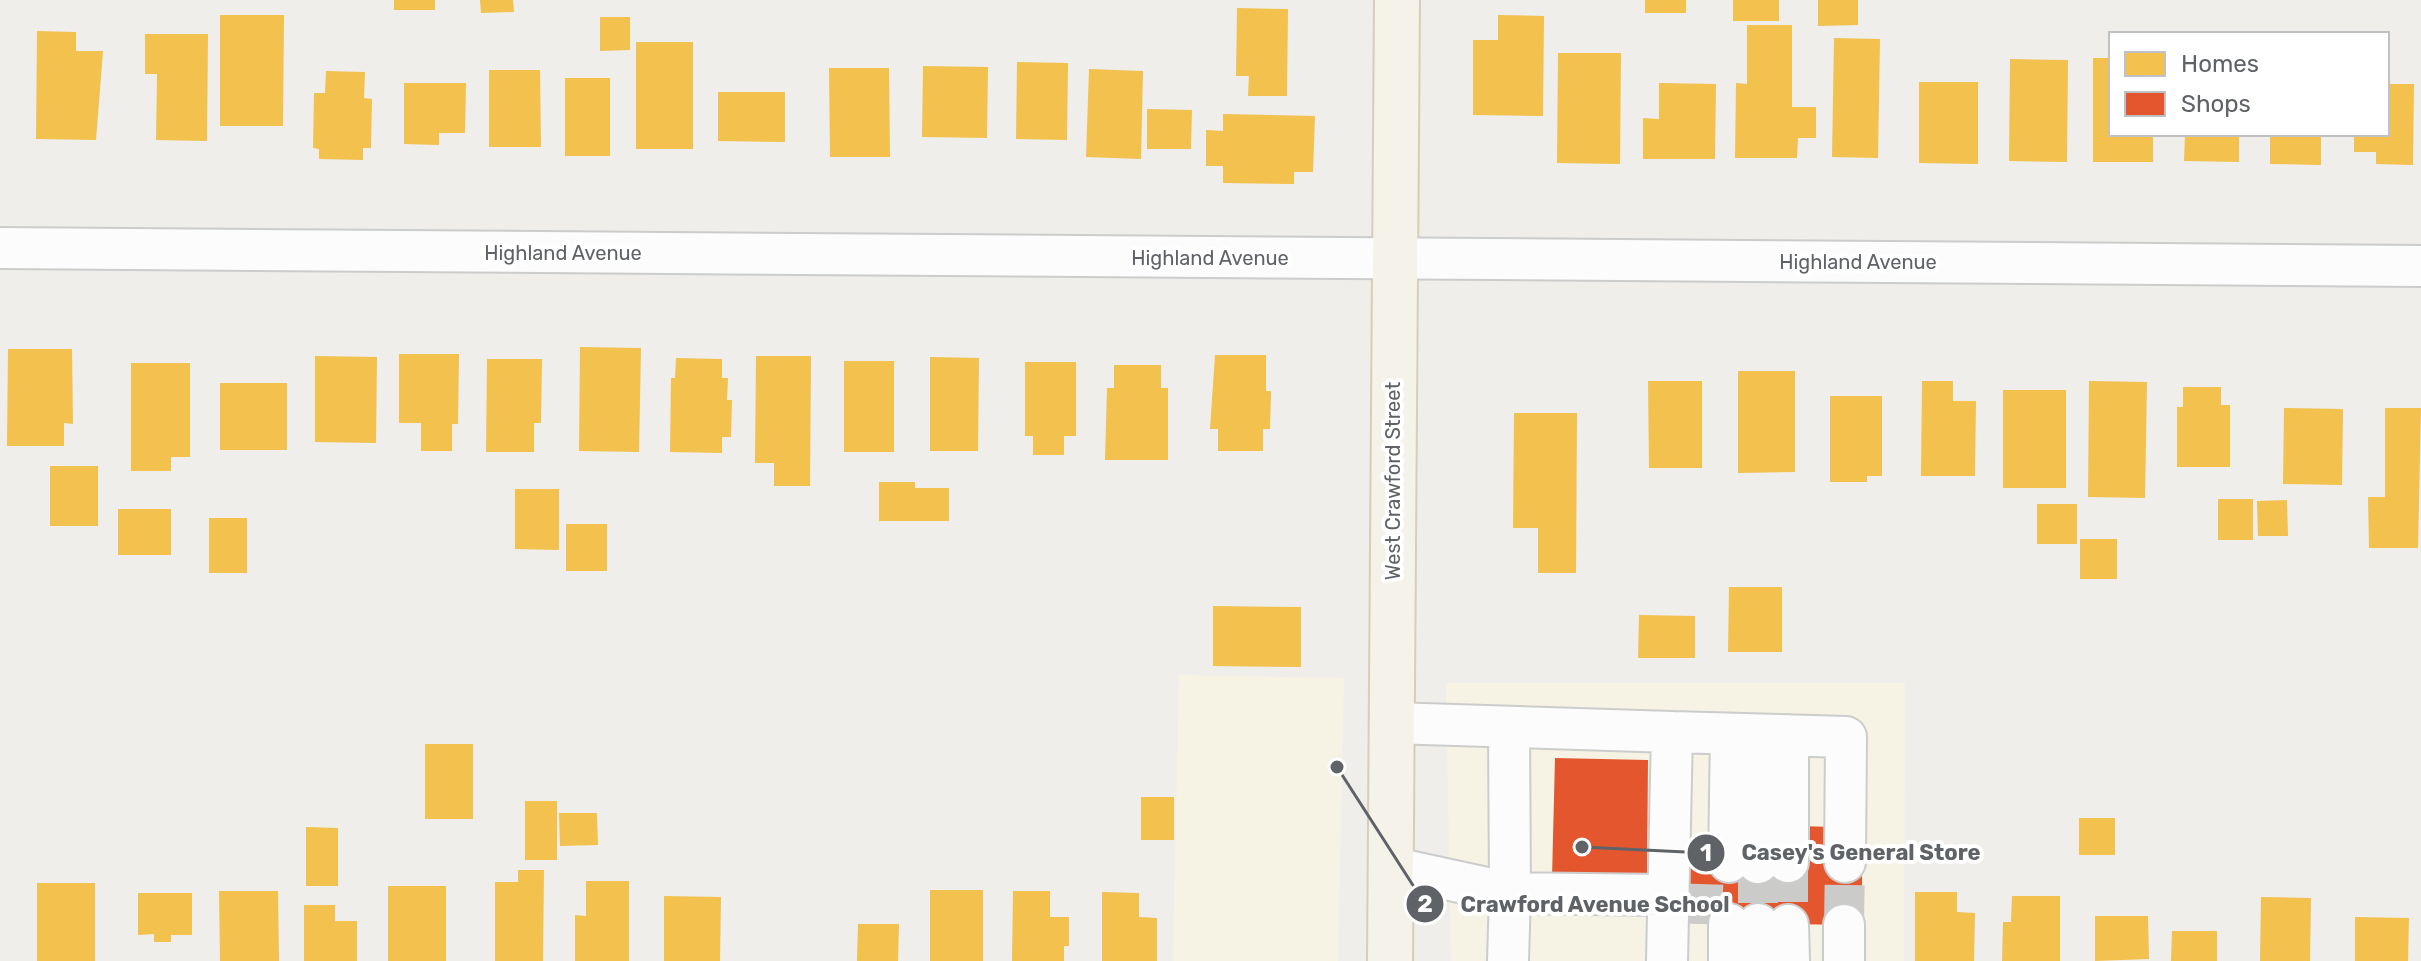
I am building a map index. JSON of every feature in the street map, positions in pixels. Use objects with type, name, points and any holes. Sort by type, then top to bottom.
[{"type":"main road","name":"West Crawford Street","points":[[1390,961],[1397,0]]},
{"type":"street","name":"Highland Avenue","points":[[0,248],[2421,266]]},
{"type":"street","points":[[1392,723],[1846,737],[1845,862]]},
{"type":"street","points":[[1508,961],[1509,727]]},
{"type":"street","points":[[1731,734],[1744,862],[1731,734]]},
{"type":"street","points":[[1667,961],[1668,895],[1731,734]]},
{"type":"street","points":[[1390,867],[1510,893],[1668,895]]},
{"type":"shaded area","points":[[1179,675],[1344,678],[1338,961],[1173,961]]},
{"type":"shaded area","points":[[1446,683],[1905,683],[1904,961],[1451,961]]},
{"type":"building: Homes","points":[[394,0],[435,0],[435,10],[394,10]]},
{"type":"building: Homes","points":[[480,0],[513,0],[514,12],[481,13]]},
{"type":"building: Homes","points":[[1645,0],[1686,0],[1686,13],[1645,13]]},
{"type":"building: Homes","points":[[1733,0],[1779,0],[1779,21],[1733,21]]},
{"type":"building: Homes","points":[[1818,0],[1858,0],[1858,25],[1818,26]]},
{"type":"building: Homes","points":[[1237,8],[1288,9],[1287,96],[1248,96],[1249,76],[1236,76]]},
{"type":"building: Homes","points":[[220,15],[284,15],[283,126],[220,126]]},
{"type":"building: Homes","points":[[1498,15],[1544,16],[1543,116],[1473,115],[1473,40],[1498,40]]},
{"type":"building: Homes","points":[[600,17],[630,17],[630,50],[600,51]]},
{"type":"building: Homes","points":[[1747,25],[1792,25],[1792,107],[1816,107],[1816,138],[1798,138],[1797,158],[1735,158],[1736,83],[1747,84]]},
{"type":"building: Homes","points":[[37,31],[76,32],[76,51],[103,51],[96,140],[36,139]]},
{"type":"building: Homes","points":[[145,34],[208,34],[207,141],[156,140],[157,74],[145,74]]},
{"type":"building: Homes","points":[[1834,38],[1880,39],[1878,158],[1832,157]]},
{"type":"building: Homes","points":[[636,42],[693,42],[693,149],[636,149]]},
{"type":"building: Homes","points":[[1558,53],[1621,53],[1620,164],[1557,163]]},
{"type":"building: Homes","points":[[2093,58],[2109,58],[2109,136],[2153,136],[2153,162],[2093,162]]},
{"type":"building: Homes","points":[[2010,59],[2068,60],[2067,162],[2009,161]]},
{"type":"building: Homes","points":[[1017,62],[1068,63],[1067,140],[1016,139]]},
{"type":"building: Homes","points":[[923,66],[988,67],[987,138],[922,137]]},
{"type":"building: Homes","points":[[829,68],[889,68],[890,157],[830,157]]},
{"type":"building: Homes","points":[[1089,69],[1143,71],[1141,159],[1086,157]]},
{"type":"building: Homes","points":[[489,70],[540,70],[541,147],[489,147]]},
{"type":"building: Homes","points":[[326,71],[365,72],[364,98],[372,99],[371,148],[363,148],[363,160],[319,159],[319,149],[313,148],[314,93],[325,93]]},
{"type":"building: Homes","points":[[565,78],[610,78],[610,156],[565,156]]},
{"type":"building: Homes","points":[[1919,82],[1978,82],[1978,164],[1919,163]]},
{"type":"building: Homes","points":[[404,83],[466,83],[465,133],[439,133],[439,145],[404,144]]},
{"type":"building: Homes","points":[[1659,83],[1716,84],[1715,159],[1643,159],[1643,118],[1659,119]]},
{"type":"building: Homes","points":[[2389,84],[2414,84],[2413,165],[2376,164],[2376,152],[2354,152],[2354,136],[2389,136]]},
{"type":"building: Homes","points":[[718,92],[785,92],[785,142],[718,141]]},
{"type":"building: Homes","points":[[1147,109],[1192,110],[1191,149],[1147,149]]},
{"type":"building: Homes","points":[[1223,114],[1315,116],[1313,172],[1294,172],[1294,184],[1223,183],[1223,166],[1206,166],[1206,130],[1223,131]]},
{"type":"building: Homes","points":[[2185,136],[2239,136],[2239,162],[2184,161]]},
{"type":"building: Homes","points":[[2270,136],[2321,136],[2321,165],[2270,164]]},
{"type":"building: Homes","points":[[580,347],[641,348],[639,452],[579,451]]},
{"type":"building: Homes","points":[[8,349],[72,349],[73,424],[64,423],[64,446],[7,446]]},
{"type":"building: Homes","points":[[399,354],[459,354],[458,424],[452,424],[452,451],[421,451],[421,423],[399,423]]},
{"type":"building: Homes","points":[[1215,355],[1266,355],[1266,391],[1271,391],[1270,429],[1263,429],[1263,451],[1218,451],[1218,429],[1210,429]]},
{"type":"building: Homes","points":[[315,356],[377,357],[376,443],[315,442]]},
{"type":"building: Homes","points":[[756,356],[811,356],[810,486],[774,486],[774,463],[755,463]]},
{"type":"building: Homes","points":[[930,357],[979,358],[978,451],[930,451]]},
{"type":"building: Homes","points":[[676,358],[722,359],[722,378],[728,378],[727,400],[732,400],[731,437],[722,437],[722,453],[670,452],[671,378],[675,378]]},
{"type":"building: Homes","points":[[487,359],[542,359],[541,423],[534,423],[534,452],[486,452]]},
{"type":"building: Homes","points":[[844,361],[894,361],[894,452],[844,452]]},
{"type":"building: Homes","points":[[1025,362],[1076,362],[1076,436],[1064,436],[1064,455],[1033,455],[1033,436],[1025,436]]},
{"type":"building: Homes","points":[[131,363],[190,363],[190,457],[171,457],[171,471],[131,471]]},
{"type":"building: Homes","points":[[1114,365],[1161,365],[1161,388],[1168,388],[1168,460],[1105,460],[1107,388],[1114,388]]},
{"type":"building: Homes","points":[[1738,371],[1795,371],[1795,472],[1738,473]]},
{"type":"building: Homes","points":[[1648,381],[1702,381],[1702,468],[1649,468]]},
{"type":"building: Homes","points":[[1922,381],[1953,381],[1953,401],[1976,401],[1975,476],[1921,476]]},
{"type":"building: Homes","points":[[2089,381],[2147,382],[2145,498],[2088,497]]},
{"type":"building: Homes","points":[[220,383],[287,383],[287,450],[220,450]]},
{"type":"building: Homes","points":[[2183,387],[2221,387],[2221,405],[2230,405],[2230,467],[2177,467],[2177,407],[2183,407]]},
{"type":"building: Homes","points":[[2003,390],[2066,390],[2066,488],[2003,488]]},
{"type":"building: Homes","points":[[1830,396],[1882,396],[1882,476],[1867,476],[1867,482],[1830,482]]},
{"type":"building: Homes","points":[[2284,408],[2343,409],[2342,485],[2283,484]]},
{"type":"building: Homes","points":[[2385,408],[2421,408],[2418,548],[2369,548],[2368,497],[2385,497]]},
{"type":"building: Homes","points":[[1514,413],[1577,413],[1576,573],[1538,573],[1538,528],[1513,528]]},
{"type":"building: Homes","points":[[50,466],[98,466],[98,526],[50,526]]},
{"type":"building: Homes","points":[[879,482],[915,482],[915,488],[949,488],[949,521],[879,521]]},
{"type":"building: Homes","points":[[515,489],[559,489],[559,550],[515,549]]},
{"type":"building: Homes","points":[[2218,499],[2253,499],[2253,540],[2218,540]]},
{"type":"building: Homes","points":[[2287,500],[2288,536],[2258,536],[2257,501]]},
{"type":"building: Homes","points":[[2037,504],[2077,504],[2077,544],[2037,544]]},
{"type":"building: Homes","points":[[118,509],[171,509],[171,555],[118,555]]},
{"type":"building: Homes","points":[[209,518],[247,518],[247,573],[209,573]]},
{"type":"building: Homes","points":[[566,524],[607,524],[607,571],[566,571]]},
{"type":"building: Homes","points":[[2080,539],[2117,539],[2117,579],[2080,579]]},
{"type":"building: Homes","points":[[1729,587],[1782,587],[1782,652],[1728,652]]},
{"type":"building: Homes","points":[[1213,606],[1301,607],[1301,667],[1213,666]]},
{"type":"building: Homes","points":[[1639,615],[1695,616],[1695,658],[1638,658]]},
{"type":"building: Homes","points":[[425,744],[473,744],[473,819],[425,819]]},
{"type":"building: Homes","points":[[1141,797],[1174,797],[1174,840],[1141,840]]},
{"type":"building: Homes","points":[[525,801],[557,801],[557,860],[525,860]]},
{"type":"building: Homes","points":[[559,813],[597,813],[598,845],[560,846]]},
{"type":"building: Homes","points":[[2079,818],[2115,818],[2115,855],[2079,855]]},
{"type":"building: Homes","points":[[306,827],[338,828],[338,886],[306,886]]},
{"type":"building: Homes","points":[[518,870],[544,870],[543,961],[495,961],[495,882],[518,882]]},
{"type":"building: Homes","points":[[586,881],[629,881],[629,961],[575,961],[575,915],[586,916]]},
{"type":"building: Homes","points":[[37,883],[95,883],[95,961],[37,961]]},
{"type":"building: Homes","points":[[388,886],[446,886],[446,961],[388,961]]},
{"type":"building: Homes","points":[[930,890],[983,890],[983,961],[930,961]]},
{"type":"building: Homes","points":[[219,891],[278,891],[279,961],[220,961]]},
{"type":"building: Homes","points":[[1013,891],[1050,891],[1050,917],[1069,917],[1069,946],[1064,946],[1064,961],[1012,961]]},
{"type":"building: Homes","points":[[1102,892],[1139,893],[1139,917],[1157,918],[1157,961],[1102,961]]},
{"type":"building: Homes","points":[[1915,892],[1957,892],[1957,912],[1975,913],[1974,961],[1915,961]]},
{"type":"building: Homes","points":[[138,893],[192,893],[192,935],[171,935],[171,942],[154,942],[154,934],[138,935]]},
{"type":"building: Homes","points":[[664,896],[721,897],[720,961],[664,961]]},
{"type":"building: Homes","points":[[2012,896],[2060,896],[2060,961],[2002,961],[2003,922],[2011,922]]},
{"type":"building: Homes","points":[[2261,897],[2311,898],[2310,961],[2260,961]]},
{"type":"building: Homes","points":[[304,905],[335,905],[335,921],[357,921],[357,961],[304,961]]},
{"type":"building: Homes","points":[[2095,916],[2148,916],[2149,959],[2095,961]]},
{"type":"building: Homes","points":[[2355,917],[2409,918],[2408,961],[2355,961]]},
{"type":"building: Homes","points":[[858,924],[899,924],[898,961],[857,961]]},
{"type":"building: Homes","points":[[2172,931],[2217,931],[2217,961],[2171,961]]},
{"type":"building: Shops","points":[[1555,758],[1648,760],[1647,880],[1552,878]]},
{"type":"building: Shops","points":[[1799,826],[1833,827],[1862,862],[1862,925],[1681,923],[1681,861],[1758,863]]},
{"type":"tunnel","points":[[1702,924],[1704,861]]},
{"type":"tunnel","points":[[1788,862],[1788,925]]},
{"type":"tunnel","points":[[1844,925],[1845,862]]},
{"type":"tunnel","points":[[1758,863],[1758,924]]},
{"type":"place","name":"Crawford Avenue School","points":[[1337,767]]},
{"type":"place","name":"Casey's General Store","points":[[1582,847]]}]
